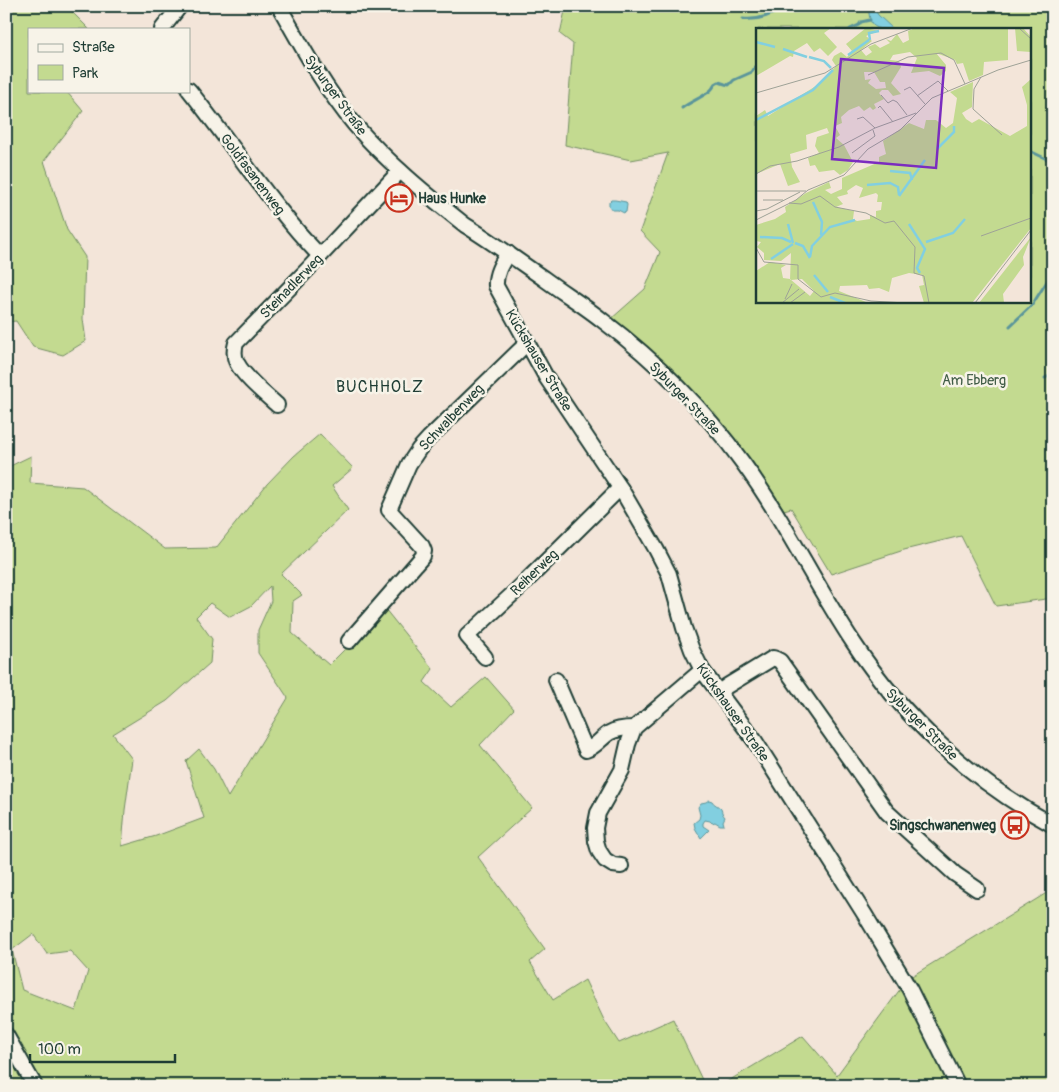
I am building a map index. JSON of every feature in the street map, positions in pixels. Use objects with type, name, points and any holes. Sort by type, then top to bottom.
[{"type":"street","points":[[163,28],[180,6]]},
{"type":"street","name":"Syburger Straße","points":[[279,6],[312,64],[344,110],[368,140],[465,225],[508,253],[609,325],[654,364],[694,403],[743,463],[770,502],[852,641],[890,693],[927,732],[980,779],[1053,825]]},
{"type":"street","name":"Goldfasanenweg","points":[[190,91],[279,209],[320,256]]},
{"type":"street","name":"Steinadlerweg","points":[[277,405],[248,377],[237,363],[234,350],[236,343],[400,170]]},
{"type":"street","name":"Kückshauser Straße","points":[[508,253],[495,279],[496,286],[562,401],[621,489],[663,562],[684,628],[702,670],[760,750],[909,988],[958,1086]]},
{"type":"street","name":"Schwalbenweg","points":[[349,641],[423,556],[422,546],[389,510],[409,464],[429,438],[494,374],[528,344]]},
{"type":"street","name":"Reiherweg","points":[[485,657],[467,636],[621,489]]},
{"type":"street","points":[[719,692],[772,658],[780,662],[887,812],[955,874],[977,889]]},
{"type":"street","points":[[621,866],[613,865],[605,860],[599,851],[595,828],[598,813],[622,770],[634,728],[702,670]]},
{"type":"street","points":[[556,680],[586,750],[593,748],[610,733],[625,728],[634,728]]},
{"type":"street","points":[[6,1035],[35,1086]]},
{"type":"green space","points":[[6,6],[66,6],[88,28],[28,28],[28,92],[67,92],[83,111],[44,161],[67,230],[85,257],[83,319],[86,341],[63,355],[33,347],[16,321],[6,322]]},
{"type":"green space","name":"Am Ebberg","points":[[566,6],[1053,6],[1053,598],[996,606],[961,536],[904,550],[831,574],[791,508],[784,510],[754,465],[720,422],[674,376],[611,319],[645,289],[660,252],[640,231],[668,153],[631,160],[565,145],[573,44],[560,34]]},
{"type":"green space","points":[[320,434],[353,468],[332,486],[348,510],[281,574],[302,595],[293,601],[292,633],[329,665],[385,609],[433,669],[424,682],[451,707],[486,677],[514,709],[480,745],[532,808],[478,857],[545,949],[530,962],[553,1000],[585,980],[604,1020],[619,1043],[673,1019],[705,1086],[6,1086],[6,468],[31,456],[30,483],[83,487],[165,549],[216,548],[267,484],[294,456]],"holes":[[[270,586],[271,601],[258,630],[258,653],[288,698],[228,797],[214,769],[199,749],[186,761],[204,818],[156,836],[122,846],[132,759],[113,734],[167,701],[210,663],[212,639],[196,617],[210,603],[230,617],[251,606]],[[33,934],[47,954],[70,951],[88,971],[76,1011],[22,990],[12,950]]]},
{"type":"green space","points":[[1053,889],[1053,1086],[962,1086],[907,979]]},
{"type":"green space","points":[[901,988],[951,1086],[720,1086],[803,1036],[837,1075]]},
{"type":"water","points":[[865,6],[873,6],[878,15],[892,28],[880,28],[873,25]]},
{"type":"water","points":[[611,200],[626,202],[626,212],[612,210],[609,206]]},
{"type":"water","points":[[709,800],[721,809],[725,817],[724,825],[705,820],[703,826],[709,830],[701,838],[694,823],[699,819],[700,815],[698,807],[701,803]]},
{"type":"waterway","points":[[743,19],[761,18],[787,6]]},
{"type":"waterway","points":[[852,28],[861,22],[870,20]]},
{"type":"waterway","points":[[682,108],[708,92],[715,84],[719,82],[729,85],[734,80],[752,72],[755,67]]},
{"type":"waterway","points":[[1032,152],[1053,162]]},
{"type":"waterway","points":[[1010,326],[1032,305],[1053,272]]},
{"type":"waterway","points":[[1045,378],[1053,374]]},
{"type":"place","name":"Haus Hunke","points":[[399,198]]},
{"type":"place","name":"Singschwanenweg","points":[[1015,825]]},
{"type":"district","name":"BUCHHOLZ","points":[[380,386]]}]
